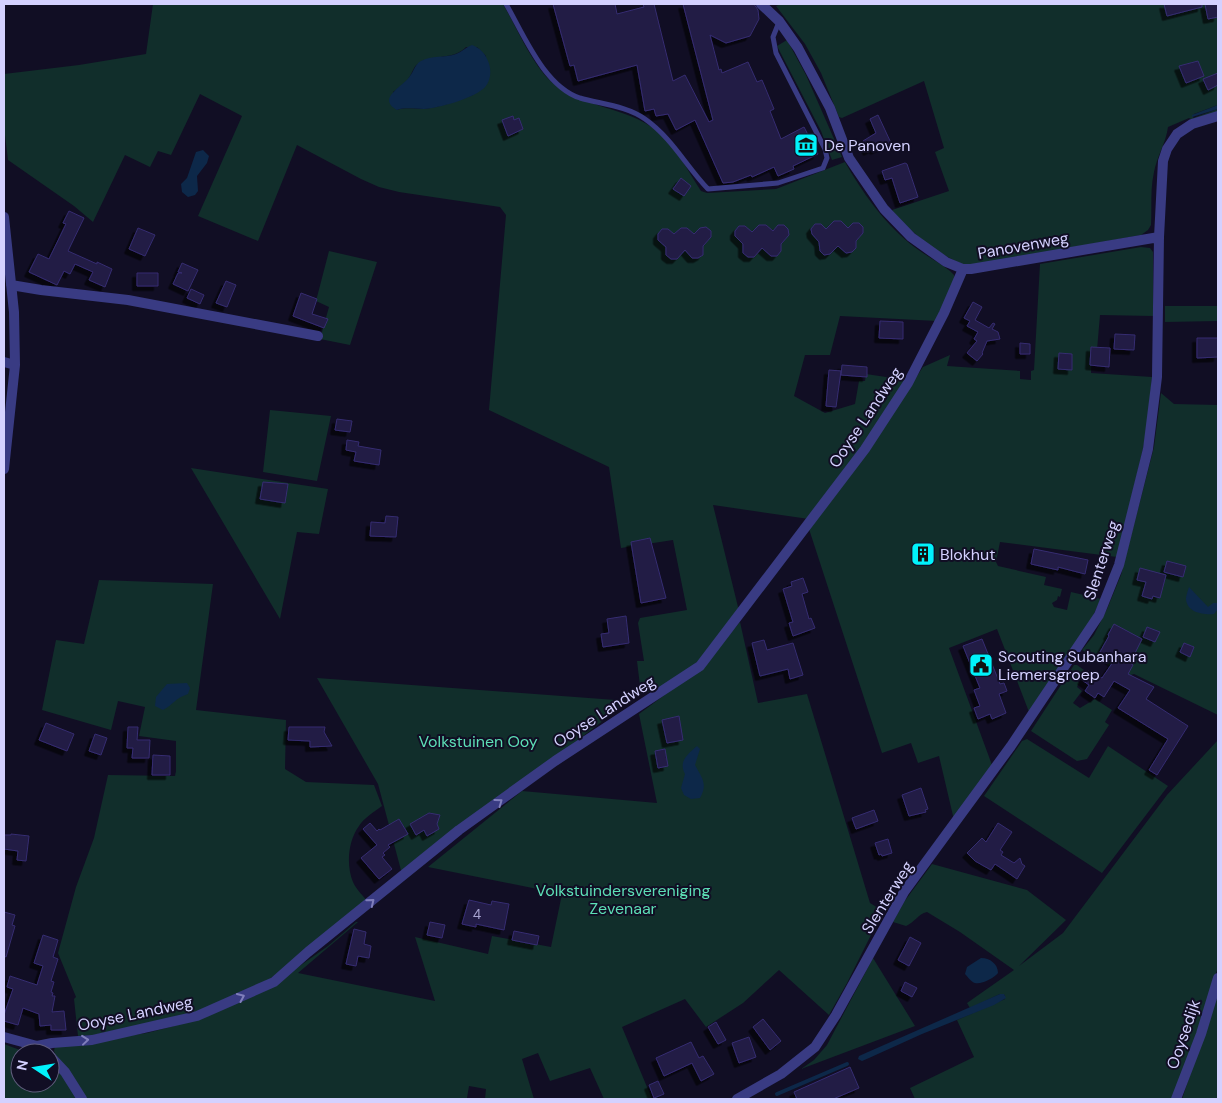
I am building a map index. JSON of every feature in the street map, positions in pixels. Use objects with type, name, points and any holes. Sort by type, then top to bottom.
[{"type":"street","name":"Panovenweg","points":[[764,5],[779,21],[798,48],[830,108],[849,158],[884,209],[911,237],[946,262],[963,269],[971,269],[1159,237]]},
{"type":"street","name":"Slenterweg","points":[[737,1099],[782,1074],[815,1047],[836,1016],[904,892],[1011,746],[1099,615],[1119,565],[1148,450],[1157,377],[1159,237],[1163,161],[1167,149],[1177,134],[1192,124],[1218,116]]},
{"type":"street","points":[[4,217],[14,312],[15,365],[4,469]]},
{"type":"street","name":"Ooyse Landweg","points":[[52,1043],[92,1040],[197,1016],[274,982],[308,952],[459,830],[555,761],[700,666],[865,449],[908,383],[944,313],[963,269]]},
{"type":"street","points":[[11,285],[136,302],[318,336]]},
{"type":"street","points":[[4,362],[15,365]]},
{"type":"street","name":"Ooysedijk","points":[[1176,1099],[1201,1034],[1218,978]]},
{"type":"street","points":[[4,1037],[26,1043]]},
{"type":"street","points":[[60,1066],[66,1072],[82,1099]]},
{"type":"lane","points":[[506,4],[545,72],[554,82],[565,91],[579,97],[643,117],[664,134],[708,189],[778,184],[823,168],[827,158],[825,149],[776,53],[773,37],[779,21]]},
{"type":"green space","points":[[153,4],[503,4],[532,58],[546,77],[566,92],[578,98],[632,116],[656,130],[675,151],[701,191],[707,193],[776,189],[845,162],[858,184],[881,215],[913,246],[950,271],[954,275],[954,282],[937,321],[840,316],[830,355],[805,355],[794,396],[825,413],[855,404],[859,381],[865,381],[866,374],[906,380],[865,446],[809,519],[713,505],[739,611],[704,656],[668,687],[641,694],[637,661],[644,661],[638,623],[640,618],[687,610],[673,540],[621,548],[609,467],[489,410],[506,215],[500,207],[399,192],[379,187],[297,145],[258,241],[198,216],[242,116],[200,94],[171,155],[158,151],[150,167],[125,155],[93,222],[74,206],[8,160],[4,127],[4,74],[79,65],[146,54]],"holes":[[[466,47],[477,47],[486,56],[473,95],[449,104],[430,108],[397,110],[393,92],[407,81],[417,64],[425,60],[456,54]]]},
{"type":"green space","points":[[781,4],[1218,4],[1218,105],[1194,114],[1193,118],[1218,109],[1218,112],[1193,120],[1189,118],[1168,127],[1155,166],[1151,225],[1141,235],[975,265],[963,264],[942,254],[923,240],[905,225],[892,210],[949,191],[935,152],[944,148],[924,81],[842,118],[839,117],[821,73],[805,44],[776,6]]},
{"type":"green space","points":[[787,40],[806,75],[842,157],[832,160],[821,131],[777,46]]},
{"type":"green space","points":[[1141,247],[1150,248],[1153,252],[1153,316],[1100,315],[1097,350],[1092,350],[1091,373],[1152,377],[1143,449],[1117,557],[1000,542],[996,562],[998,566],[1046,577],[1044,585],[1062,589],[1060,597],[1058,596],[1057,600],[1052,603],[1054,607],[1067,610],[1071,592],[1101,599],[1088,626],[1029,712],[997,629],[949,648],[992,765],[954,820],[939,756],[918,763],[911,743],[882,753],[809,529],[866,453],[923,367],[950,355],[947,366],[1020,371],[1020,379],[1031,380],[1031,371],[1034,370],[1040,264]]},
{"type":"green space","points":[[329,251],[377,262],[350,345],[320,339],[329,307],[316,301]]},
{"type":"green space","points":[[1165,306],[1218,306],[1218,321],[1165,322]]},
{"type":"green space","points":[[1161,393],[1174,404],[1218,405],[1218,715],[1134,674],[1127,676],[1082,650],[1094,635],[1121,575],[1154,447]]},
{"type":"green space","points":[[270,410],[331,416],[317,481],[263,472]]},
{"type":"green space","points":[[191,468],[328,489],[319,534],[297,532],[280,619]]},
{"type":"green space","points":[[99,580],[213,584],[196,710],[286,720],[285,769],[306,782],[374,785],[382,806],[359,826],[352,839],[349,853],[349,868],[353,882],[369,903],[267,981],[204,1011],[94,1035],[78,1036],[74,999],[76,997],[58,953],[76,887],[94,838],[108,775],[175,776],[176,771],[176,741],[139,736],[145,707],[118,701],[111,730],[42,710],[56,640],[84,644]]},
{"type":"green space","name":"Volkstuindersvereniging Zevenaar","points":[[740,622],[758,703],[807,694],[870,903],[883,911],[829,1015],[779,970],[743,1003],[706,1027],[685,999],[622,1027],[652,1099],[604,1099],[590,1068],[550,1081],[538,1053],[522,1059],[534,1099],[485,1099],[486,1089],[469,1086],[467,1098],[464,1099],[86,1099],[60,1061],[60,1045],[147,1033],[174,1026],[284,977],[328,946],[356,922],[358,922],[298,973],[435,1001],[415,937],[488,954],[492,936],[551,947],[562,894],[428,867],[522,791],[657,803],[639,714],[702,667]]},
{"type":"green space","points":[[1074,665],[1084,670],[1077,680],[1079,683],[1077,687],[1082,691],[1073,703],[1080,708],[1095,699],[1112,710],[1105,722],[1109,725],[1087,759],[1077,761],[1031,731]]},
{"type":"green space","name":"Volkstuinen Ooy","points":[[317,678],[629,701],[402,874],[378,784]]},
{"type":"green space","points":[[1027,739],[1089,778],[1108,746],[1168,786],[1102,873],[984,796],[1022,741]]},
{"type":"green space","points":[[1218,740],[1218,967],[1194,1042],[1172,1099],[915,1099],[910,1088],[974,1057],[957,1020],[1005,999],[1005,995],[1000,994],[970,1008],[967,1003],[1014,970],[960,932],[927,912],[906,926],[893,922],[904,902],[932,864],[1027,890],[1066,920],[1019,966],[1063,933],[1167,795]]},
{"type":"green space","points":[[873,958],[915,1026],[801,1069],[814,1060],[827,1045]]},
{"type":"green space","points":[[1218,992],[1218,1099],[1182,1099]]},
{"type":"green space","points":[[4,1044],[10,1046],[10,1093],[60,1093],[60,1072],[79,1099],[4,1099]]},
{"type":"water","points":[[472,45],[484,53],[490,72],[486,86],[478,93],[446,105],[424,109],[407,108],[397,110],[391,106],[390,97],[407,80],[419,62],[429,58],[456,54]]},
{"type":"water","points":[[1218,105],[1218,109],[1192,117],[1192,115]]},
{"type":"water","points":[[203,150],[209,156],[207,163],[197,176],[198,191],[195,195],[188,197],[182,192],[181,184],[187,178],[196,152]]},
{"type":"water","points":[[1189,587],[1208,607],[1213,603],[1218,603],[1218,609],[1214,614],[1197,612],[1189,607],[1186,599]]},
{"type":"water","points":[[187,683],[190,688],[188,694],[180,697],[163,710],[155,706],[156,697],[167,684]]},
{"type":"water","points":[[697,746],[700,749],[695,765],[703,781],[704,789],[700,798],[691,799],[684,795],[681,788],[685,774],[683,762]]},
{"type":"water","points":[[981,958],[993,962],[997,967],[998,973],[987,981],[975,983],[965,974],[967,967]]},
{"type":"water","points":[[1000,994],[1004,994],[1006,998],[994,1005],[862,1061],[858,1059],[859,1056]]},
{"type":"building","points":[[553,4],[615,4],[617,14],[644,7],[643,4],[654,4],[673,81],[685,75],[709,122],[713,120],[683,4],[754,4],[758,10],[759,19],[750,36],[726,43],[710,35],[719,70],[721,69],[722,73],[748,62],[757,82],[762,80],[774,109],[770,111],[781,139],[804,127],[818,154],[793,166],[794,169],[778,176],[774,167],[752,177],[751,175],[733,182],[723,183],[695,120],[676,130],[668,114],[656,116],[654,109],[645,111],[637,65],[578,81],[574,65],[570,66]]},
{"type":"building","points":[[1164,4],[1202,4],[1202,7],[1167,16]]},
{"type":"building","points":[[1205,4],[1218,4],[1218,17],[1208,19]]},
{"type":"building","points":[[1198,61],[1204,76],[1186,83],[1179,66]]},
{"type":"building","points":[[1218,73],[1218,85],[1208,90],[1203,79]]},
{"type":"building","points":[[878,115],[891,143],[868,151],[863,141],[876,133],[870,119]]},
{"type":"building","points":[[513,116],[514,120],[519,118],[523,129],[508,136],[502,120]]},
{"type":"building","points":[[905,163],[907,164],[918,197],[900,203],[892,178],[885,180],[882,171]]},
{"type":"building","points":[[681,178],[691,186],[684,196],[673,189]]},
{"type":"building","points":[[69,211],[84,218],[68,251],[112,269],[105,287],[89,280],[93,272],[75,264],[70,274],[64,271],[57,285],[29,272],[38,254],[49,259],[66,224],[63,223]]},
{"type":"building","points":[[834,221],[841,221],[848,228],[853,223],[859,223],[863,227],[863,233],[856,241],[856,248],[852,252],[846,253],[838,246],[830,254],[824,255],[820,251],[819,242],[812,234],[811,229],[815,224],[821,224],[826,229]]},
{"type":"building","points":[[759,225],[766,225],[773,231],[778,225],[784,225],[788,229],[789,235],[781,244],[781,251],[777,256],[771,256],[762,248],[754,257],[748,257],[743,253],[743,244],[735,236],[735,231],[739,226],[745,226],[752,232]]},
{"type":"building","points":[[706,227],[711,231],[711,237],[703,246],[703,255],[698,258],[692,258],[685,250],[677,259],[671,259],[666,255],[666,247],[658,240],[658,234],[662,229],[668,229],[674,234],[681,228],[687,228],[694,234],[700,228]]},
{"type":"building","points":[[138,228],[155,235],[145,256],[129,249]]},
{"type":"building","points":[[182,263],[198,270],[188,291],[173,284],[178,273],[182,273],[178,272]]},
{"type":"building","points":[[137,273],[158,273],[158,286],[137,286]]},
{"type":"building","points":[[226,281],[236,285],[227,307],[216,303]]},
{"type":"building","points":[[191,289],[204,295],[200,304],[187,298]]},
{"type":"building","points":[[301,293],[317,299],[312,314],[328,319],[324,328],[293,316]]},
{"type":"building","points":[[973,302],[982,307],[975,320],[989,328],[993,323],[995,324],[992,329],[998,332],[1000,339],[987,341],[983,354],[977,361],[967,353],[977,341],[974,339],[978,332],[967,326],[970,321],[964,318]]},
{"type":"building","points":[[880,321],[903,322],[903,339],[879,338]]},
{"type":"building","points":[[1115,334],[1135,335],[1134,350],[1114,349]]},
{"type":"building","points":[[1197,338],[1218,338],[1218,357],[1197,358]]},
{"type":"building","points":[[1020,343],[1030,344],[1030,354],[1020,354]]},
{"type":"building","points":[[1091,347],[1110,348],[1109,367],[1090,365]]},
{"type":"building","points":[[1059,353],[1072,354],[1072,370],[1058,369]]},
{"type":"building","points":[[842,365],[867,367],[867,377],[841,375]]},
{"type":"building","points":[[829,370],[841,371],[836,407],[826,406]]},
{"type":"building","points":[[337,419],[352,421],[350,432],[335,430]]},
{"type":"building","points":[[347,440],[359,442],[358,446],[381,450],[379,465],[354,461],[356,452],[346,450]]},
{"type":"building","points":[[263,482],[288,484],[285,503],[260,499]]},
{"type":"building","points":[[386,516],[398,517],[396,537],[370,536],[371,522],[385,523]]},
{"type":"building","points":[[650,538],[666,598],[641,603],[631,542]]},
{"type":"building","points":[[1034,549],[1088,560],[1085,574],[1058,567],[1058,570],[1031,564]]},
{"type":"building","points":[[1167,561],[1186,566],[1183,577],[1164,572]]},
{"type":"building","points":[[1140,568],[1166,575],[1160,598],[1153,596],[1152,599],[1142,596],[1146,582],[1137,580]]},
{"type":"building","points":[[803,578],[808,592],[802,594],[809,619],[811,618],[815,628],[793,636],[789,623],[793,622],[783,589],[792,586],[791,582]]},
{"type":"building","points":[[626,616],[629,643],[603,647],[601,634],[609,633],[607,619]]},
{"type":"building","points":[[1114,624],[1142,639],[1130,663],[1133,665],[1128,674],[1154,687],[1146,699],[1188,726],[1157,775],[1149,770],[1168,739],[1118,708],[1130,690],[1114,681],[1104,697],[1098,693],[1095,698],[1085,691],[1089,685],[1082,680],[1088,671],[1102,678],[1113,662],[1100,652]]},
{"type":"building","points":[[1147,627],[1160,632],[1155,642],[1143,637]]},
{"type":"building","points":[[982,639],[1000,684],[1004,683],[1007,691],[999,694],[1006,713],[992,719],[990,714],[978,719],[974,708],[980,706],[974,690],[980,688],[963,646]]},
{"type":"building","points":[[764,640],[767,650],[793,643],[803,675],[790,679],[788,669],[760,676],[752,643]]},
{"type":"building","points":[[1184,643],[1194,647],[1190,657],[1180,652]]},
{"type":"building","points":[[679,716],[683,740],[667,743],[662,720]]},
{"type":"building","points":[[46,723],[74,734],[67,751],[39,740]]},
{"type":"building","points":[[128,727],[138,727],[137,740],[150,740],[149,758],[132,758],[133,748],[127,748]]},
{"type":"building","points":[[289,727],[325,727],[324,732],[332,746],[310,747],[310,741],[288,740]]},
{"type":"building","points":[[95,734],[107,738],[101,755],[89,751]]},
{"type":"building","points":[[665,749],[668,766],[658,768],[655,751]]},
{"type":"building","points":[[153,755],[170,756],[170,775],[152,775]]},
{"type":"building","points":[[921,788],[928,809],[925,810],[926,812],[909,816],[902,795]]},
{"type":"building","points":[[874,810],[878,821],[856,829],[852,818]]},
{"type":"building","points":[[429,813],[440,815],[437,824],[439,829],[427,836],[424,830],[416,835],[410,824]]},
{"type":"building","points":[[399,819],[408,834],[388,845],[390,847],[383,853],[385,855],[382,857],[392,869],[379,879],[361,858],[377,845],[363,829],[370,823],[377,831]]},
{"type":"building","points":[[998,823],[1012,832],[1000,850],[1003,852],[1001,855],[1014,863],[1020,858],[1025,866],[1017,879],[995,864],[991,870],[975,861],[967,853],[982,838],[986,842]]},
{"type":"building","points":[[4,835],[29,836],[26,861],[17,860],[18,851],[4,849]]},
{"type":"building","points":[[888,839],[892,853],[879,855],[875,843]]},
{"type":"building","points":[[469,900],[491,905],[492,901],[509,904],[504,930],[476,924],[476,927],[462,924]]},
{"type":"building","points":[[4,912],[15,915],[12,925],[15,926],[6,957],[4,956]]},
{"type":"building","points":[[430,922],[445,925],[442,938],[427,935]]},
{"type":"building","points":[[354,929],[366,932],[364,944],[371,946],[369,958],[358,956],[356,966],[346,964]]},
{"type":"building","points":[[514,931],[539,936],[537,945],[512,940]]},
{"type":"building","points":[[43,935],[58,940],[53,957],[58,959],[51,981],[54,982],[51,992],[53,993],[52,996],[55,996],[52,1012],[64,1011],[66,1030],[51,1030],[51,1025],[40,1026],[39,1014],[23,1008],[18,1025],[4,1021],[4,1015],[13,989],[7,987],[10,976],[37,985],[43,966],[34,963]]},
{"type":"building","points":[[910,937],[921,943],[909,966],[898,960]]},
{"type":"building","points":[[905,982],[917,988],[912,997],[901,991]]},
{"type":"building","points":[[763,1019],[781,1041],[770,1050],[753,1027]]},
{"type":"building","points":[[716,1022],[726,1040],[718,1044],[708,1027]]},
{"type":"building","points":[[749,1037],[756,1057],[739,1063],[732,1043]]},
{"type":"building","points":[[691,1042],[699,1058],[703,1056],[714,1074],[701,1081],[692,1063],[664,1076],[656,1058]]},
{"type":"building","points":[[850,1067],[859,1088],[833,1099],[797,1099],[794,1092]]},
{"type":"building","points":[[658,1081],[664,1094],[654,1098],[649,1085]]},
{"type":"waterway","points":[[777,1094],[847,1064]]},
{"type":"place","name":"De Panoven","points":[[806,145]]},
{"type":"place","name":"Blokhut","points":[[923,554]]},
{"type":"place","name":"Scouting Subanhara Liemersgroep","points":[[981,665]]}]
